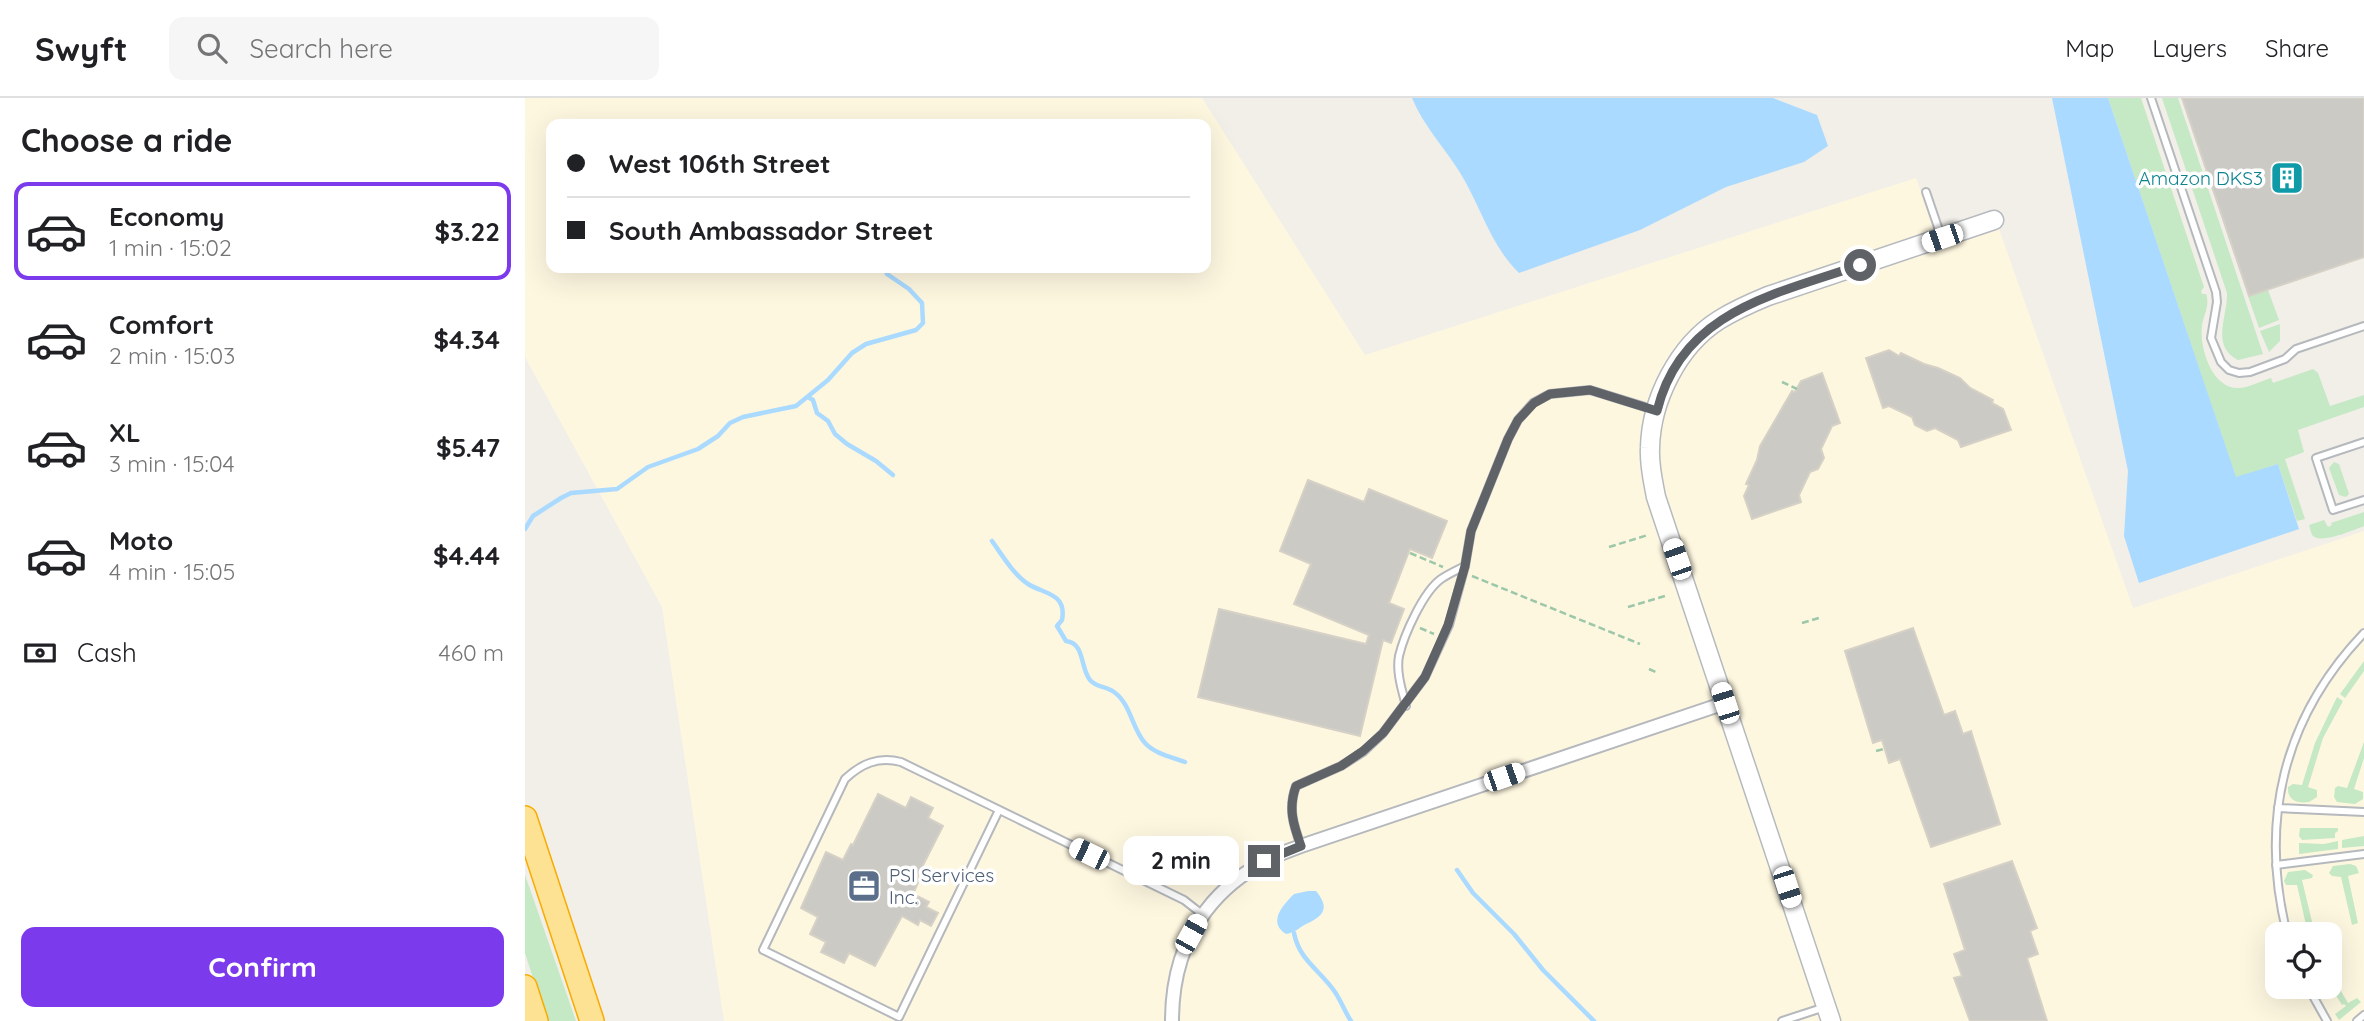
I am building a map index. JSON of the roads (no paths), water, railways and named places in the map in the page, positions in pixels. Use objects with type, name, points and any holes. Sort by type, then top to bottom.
[{"type":"highway","points":[[525,818],[591,1021]]},
{"type":"highway","points":[[525,987],[536,1021]]},
{"type":"street","points":[[1829,1014],[1656,497],[1650,449],[1660,396],[1683,355],[1700,335],[1742,307],[1994,220]]},
{"type":"street","points":[[1172,1021],[1177,968],[1182,951],[1202,914],[1228,886],[1247,871],[1283,852],[1725,703]]},
{"type":"lane","points":[[2151,98],[2216,292],[2211,338],[2221,362],[2229,370],[2249,372],[2285,359],[2295,349],[2364,327]]},
{"type":"lane","points":[[1926,192],[1942,238]]},
{"type":"lane","points":[[1301,846],[1292,820],[1291,800],[1296,786],[1341,766],[1363,751],[1406,706],[1425,677],[1457,599],[1471,531],[1518,420],[1534,403],[1550,394],[1590,390],[1657,411]]},
{"type":"lane","points":[[2364,442],[2316,458],[2333,510],[2364,500]]},
{"type":"lane","points":[[1406,706],[1399,681],[1399,657],[1412,624],[1426,594],[1440,579],[1465,566]]},
{"type":"lane","points":[[2284,922],[2277,889],[2276,865],[2281,785],[2303,719],[2331,670],[2364,633]]},
{"type":"lane","points":[[999,810],[899,1017],[763,950],[845,779],[863,765],[882,760],[901,762],[1184,900],[1202,914]]},
{"type":"lane","points":[[2278,808],[2364,812]]},
{"type":"lane","points":[[2276,865],[2364,854]]},
{"type":"lane","points":[[2315,999],[2327,1021]]},
{"type":"lane","points":[[1782,1021],[1829,1014]]},
{"type":"lane","points":[[2357,1021],[2364,1015]]},
{"type":"water","points":[[1412,98],[1773,98],[1817,115],[1828,146],[1804,162],[1726,187],[1640,230],[1519,273],[1500,250],[1466,184],[1427,126]]},
{"type":"water","points":[[2052,98],[2108,98],[2236,477],[2278,464],[2299,529],[2139,583],[2124,536],[2128,471]]},
{"type":"water","points":[[1316,891],[1323,902],[1321,915],[1286,934],[1278,924],[1279,914],[1294,894]]},
{"type":"waterway","points":[[525,529],[533,516],[571,493],[617,489],[648,467],[698,449],[718,436],[730,423],[743,417],[796,406],[828,380],[852,353],[866,344],[916,330],[923,323],[922,303],[909,289],[887,273]]},
{"type":"waterway","points":[[808,397],[813,400],[817,413],[828,421],[835,434],[893,475]]},
{"type":"waterway","points":[[992,541],[1023,580],[1058,599],[1063,611],[1062,620],[1057,626],[1066,641],[1076,646],[1090,680],[1120,697],[1145,743],[1159,753],[1185,762]]},
{"type":"waterway","points":[[1457,870],[1473,893],[1594,1021]]},
{"type":"waterway","points":[[1294,933],[1300,951],[1335,992],[1351,1021]]},
{"type":"place","name":"Amazon DKS3","points":[[2287,178]]},
{"type":"place","name":"PSI Services Inc.","points":[[864,886]]}]
